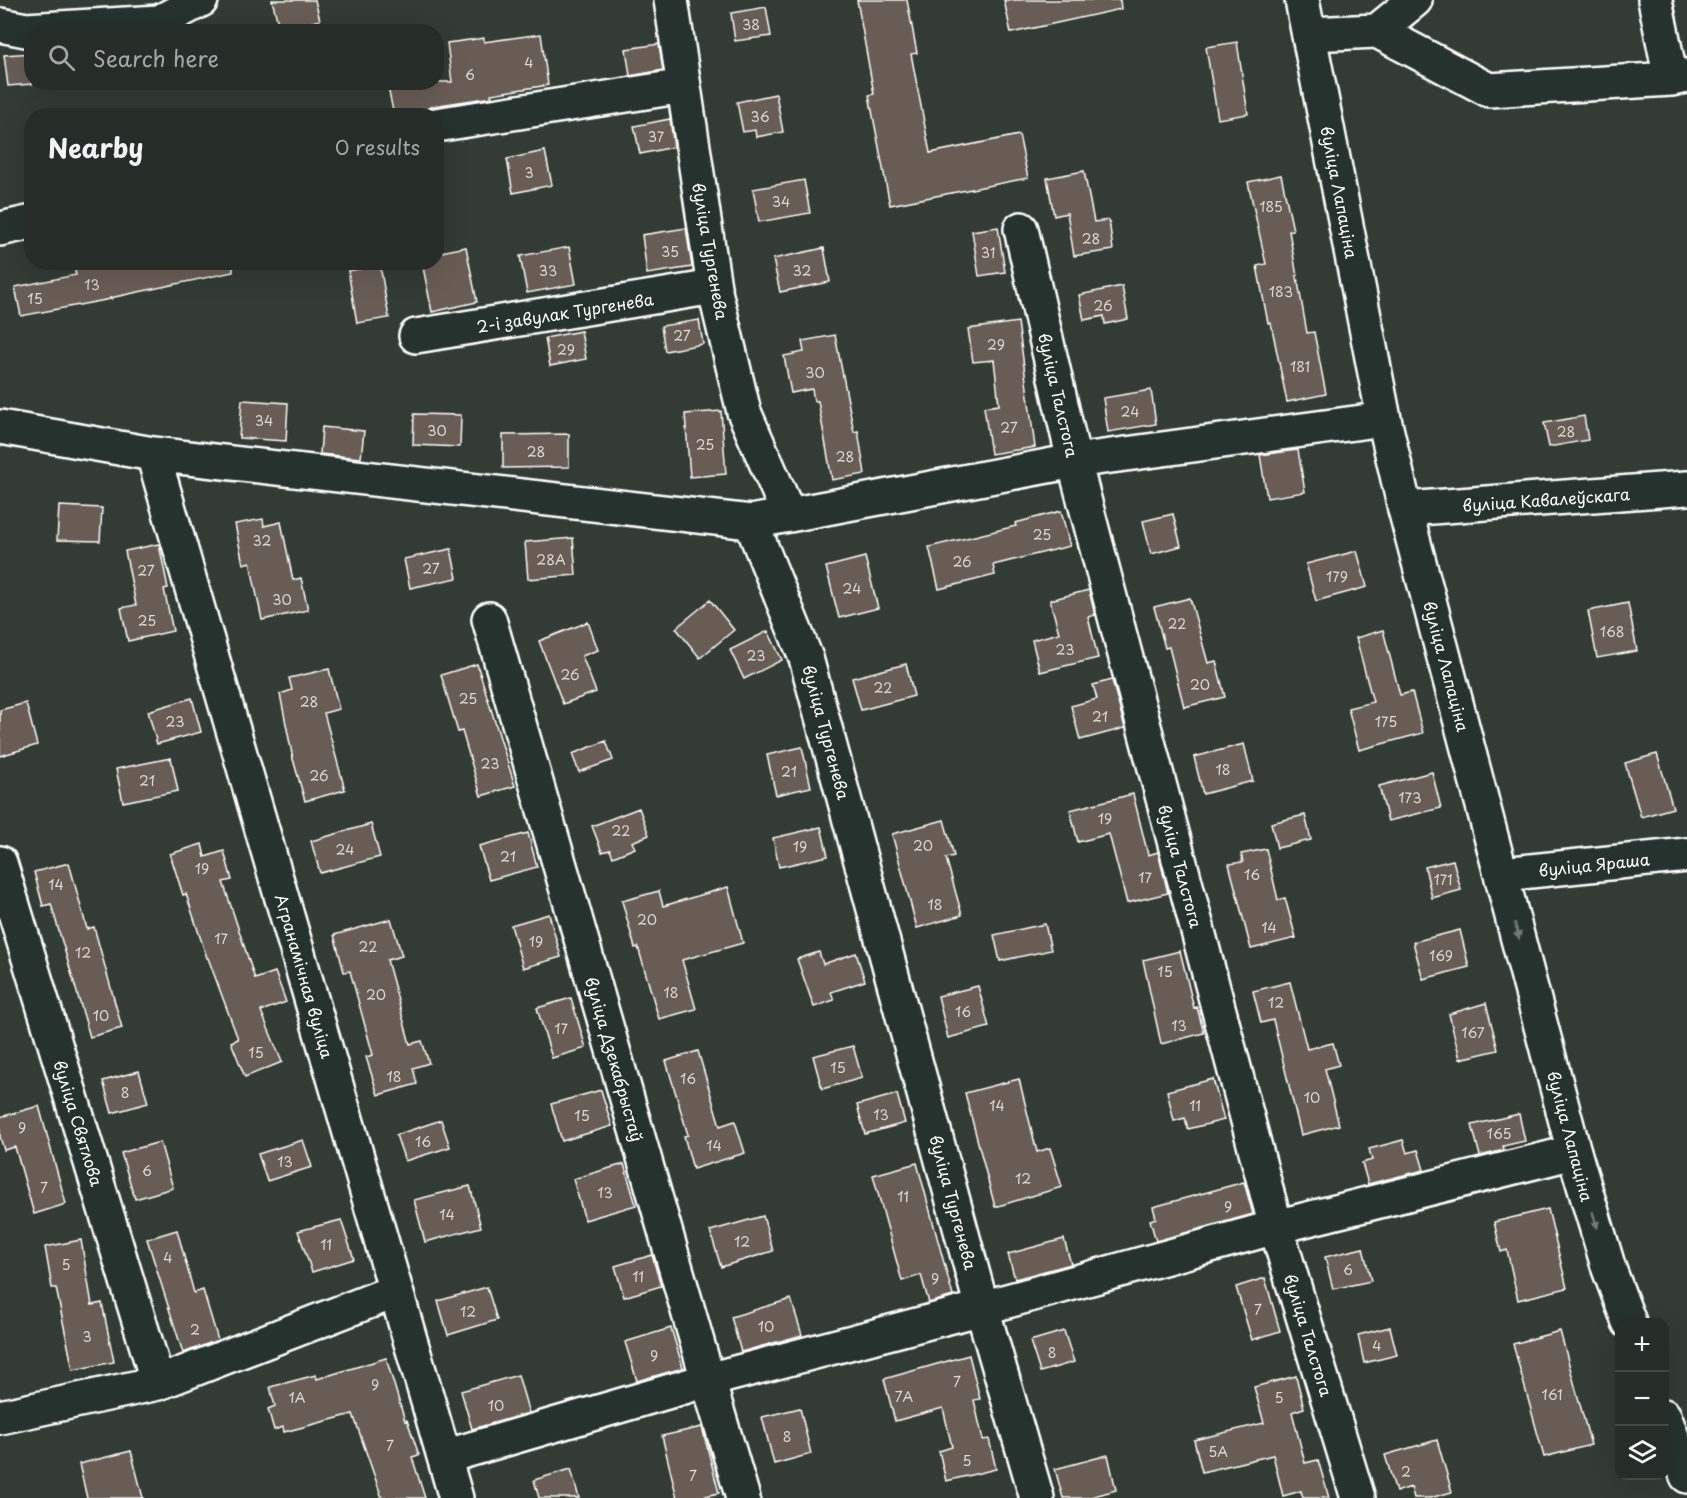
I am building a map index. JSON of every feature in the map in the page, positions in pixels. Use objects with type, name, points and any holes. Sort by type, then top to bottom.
[{"type":"street","points":[[126,24],[159,22],[201,0]]},
{"type":"street","name":"вуліца Тургенева","points":[[671,0],[714,287],[744,412],[789,515]]},
{"type":"street","name":"вуліца Лапаціна","points":[[1302,0],[1384,419],[1405,509],[1574,1152],[1609,1269],[1627,1318]]},
{"type":"street","points":[[1377,31],[1415,0]]},
{"type":"street","points":[[1309,34],[1377,31],[1489,90],[1679,77],[1655,0]]},
{"type":"street","points":[[0,25],[24,30]]},
{"type":"street","points":[[444,124],[684,86]]},
{"type":"street","points":[[0,229],[24,224]]},
{"type":"street","name":"вуліца Талстога","points":[[1022,229],[1074,461],[1276,1227],[1358,1498]]},
{"type":"street","name":"2-і завулак Тургенева","points":[[416,336],[714,287]]},
{"type":"street","points":[[0,427],[153,454],[751,522],[1074,461],[1384,419]]},
{"type":"street","name":"Агранамічная вуліца","points":[[153,454],[456,1498]]},
{"type":"street","name":"вуліца Кавалеўскага","points":[[1405,509],[1687,488]]},
{"type":"street","name":"вуліца Тургенева","points":[[751,522],[806,658],[982,1308],[1037,1498]]},
{"type":"street","name":"вуліца Дзекабрыстаў","points":[[489,619],[743,1498]]},
{"type":"street","name":"вуліца Яраша","points":[[1502,874],[1687,855]]},
{"type":"street","name":"вуліца Святлова","points":[[0,863],[158,1383]]},
{"type":"street","points":[[444,1457],[708,1380],[1276,1227],[1574,1152]]},
{"type":"street","points":[[0,1417],[158,1383],[396,1291]]},
{"type":"street","points":[[1669,1426],[1687,1476]]},
{"type":"building","points":[[272,0],[315,0],[320,20],[305,24],[278,24]]},
{"type":"building","points":[[857,0],[907,0],[917,53],[911,54],[930,153],[1019,135],[1028,178],[890,205],[869,95],[874,94]]},
{"type":"building","points":[[1004,0],[1120,0],[1121,9],[1011,33]]},
{"type":"building","points":[[766,7],[771,36],[735,41],[731,13]]},
{"type":"building","points":[[541,34],[548,85],[491,94],[492,97],[429,108],[392,108],[389,90],[444,90],[444,82],[452,82],[447,43],[484,38],[484,42]]},
{"type":"building","points":[[1237,42],[1248,114],[1218,119],[1206,47]]},
{"type":"building","points":[[659,44],[663,70],[630,76],[626,49]]},
{"type":"building","points":[[24,54],[24,85],[8,86],[4,55]]},
{"type":"building","points":[[776,94],[783,132],[756,137],[755,130],[743,132],[737,102]]},
{"type":"building","points":[[670,119],[674,147],[640,154],[634,126]]},
{"type":"building","points":[[545,151],[552,185],[513,193],[507,159]]},
{"type":"building","points":[[1084,171],[1094,222],[1109,220],[1113,250],[1074,256],[1067,213],[1054,216],[1047,178]]},
{"type":"building","points":[[1281,175],[1293,230],[1289,231],[1307,333],[1314,332],[1326,394],[1287,402],[1257,266],[1266,264],[1248,182]]},
{"type":"building","points":[[804,180],[810,213],[759,222],[753,189]]},
{"type":"building","points":[[998,227],[1005,272],[979,276],[972,231]]},
{"type":"building","points":[[686,228],[692,267],[647,274],[642,235]]},
{"type":"building","points":[[466,247],[477,302],[432,312],[424,270],[444,270],[444,251]]},
{"type":"building","points":[[569,247],[576,284],[527,293],[520,256]]},
{"type":"building","points":[[824,248],[830,282],[780,292],[773,259]]},
{"type":"building","points":[[75,270],[233,270],[233,272],[111,299],[21,316],[15,287],[76,275]]},
{"type":"building","points":[[381,270],[389,318],[357,323],[348,271]]},
{"type":"building","points":[[1122,286],[1128,319],[1105,324],[1104,316],[1084,320],[1079,295]]},
{"type":"building","points":[[699,320],[703,344],[665,351],[661,326]]},
{"type":"building","points":[[1018,322],[1035,447],[991,454],[984,407],[999,405],[994,360],[973,362],[968,329]]},
{"type":"building","points":[[581,331],[586,359],[550,366],[545,338]]},
{"type":"building","points":[[835,335],[854,432],[858,431],[865,474],[832,480],[818,401],[814,401],[812,389],[791,393],[784,356],[804,352],[802,341]]},
{"type":"building","points":[[1151,390],[1156,424],[1108,432],[1103,398]]},
{"type":"building","points":[[242,400],[288,403],[286,441],[239,438]]},
{"type":"building","points":[[721,411],[726,474],[690,477],[685,414]]},
{"type":"building","points":[[414,414],[461,415],[460,447],[413,445]]},
{"type":"building","points":[[1584,416],[1588,440],[1549,447],[1544,423]]},
{"type":"building","points":[[322,427],[364,431],[361,458],[320,454]]},
{"type":"building","points":[[569,434],[569,467],[503,468],[503,435]]},
{"type":"building","points":[[1298,450],[1305,492],[1267,498],[1260,455]]},
{"type":"building","points":[[59,506],[102,508],[100,541],[57,540]]},
{"type":"building","points":[[1061,511],[1070,546],[993,565],[995,575],[939,589],[929,547],[1016,526],[1015,523]]},
{"type":"building","points":[[1173,514],[1181,546],[1151,554],[1143,521]]},
{"type":"building","points":[[263,519],[264,526],[281,522],[293,580],[301,578],[308,610],[262,620],[250,562],[243,564],[235,524]]},
{"type":"building","points":[[573,538],[576,575],[528,579],[525,542]]},
{"type":"building","points":[[159,544],[168,588],[164,589],[173,631],[128,641],[121,608],[136,605],[125,551]]},
{"type":"building","points":[[451,549],[457,578],[410,588],[404,559]]},
{"type":"building","points":[[1357,551],[1367,587],[1316,601],[1306,564]]},
{"type":"building","points":[[865,557],[878,608],[839,618],[826,567]]},
{"type":"building","points":[[1089,590],[1095,615],[1088,617],[1098,658],[1040,672],[1032,640],[1059,633],[1050,600]]},
{"type":"building","points":[[1190,598],[1208,663],[1216,661],[1225,697],[1184,707],[1169,647],[1165,648],[1154,607]]},
{"type":"building","points":[[710,600],[734,630],[700,658],[676,628]]},
{"type":"building","points":[[1628,603],[1637,651],[1597,658],[1588,611]]},
{"type":"building","points":[[588,622],[598,650],[582,656],[596,692],[563,704],[539,641]]},
{"type":"building","points":[[1383,630],[1400,695],[1412,692],[1423,733],[1359,750],[1348,708],[1373,702],[1356,638]]},
{"type":"building","points":[[768,631],[782,660],[744,679],[730,650]]},
{"type":"building","points":[[477,664],[515,786],[481,796],[462,731],[458,732],[441,675]]},
{"type":"building","points":[[906,664],[914,696],[861,710],[852,678]]},
{"type":"building","points":[[329,669],[339,709],[324,713],[345,790],[305,801],[293,759],[280,694],[292,690],[289,678]]},
{"type":"building","points":[[1112,680],[1125,728],[1080,740],[1071,706],[1097,699],[1093,685]]},
{"type":"building","points":[[192,698],[201,732],[157,744],[148,711]]},
{"type":"building","points":[[26,703],[37,745],[0,756],[0,710]]},
{"type":"building","points":[[606,741],[613,760],[579,772],[572,754]]},
{"type":"building","points":[[1244,744],[1253,781],[1203,794],[1194,757]]},
{"type":"building","points":[[802,747],[811,787],[776,795],[767,755]]},
{"type":"building","points":[[1657,754],[1673,808],[1641,817],[1625,763]]},
{"type":"building","points":[[171,758],[178,791],[123,802],[116,769]]},
{"type":"building","points":[[1432,772],[1441,808],[1388,821],[1379,786]]},
{"type":"building","points":[[1133,794],[1148,855],[1158,852],[1168,893],[1127,903],[1109,834],[1078,842],[1070,810]]},
{"type":"building","points":[[639,808],[649,835],[632,842],[635,848],[613,857],[610,850],[602,852],[592,826]]},
{"type":"building","points":[[1305,815],[1311,840],[1277,848],[1271,823]]},
{"type":"building","points":[[944,820],[954,856],[946,858],[962,915],[917,928],[892,834]]},
{"type":"building","points":[[371,824],[380,857],[320,873],[311,841]]},
{"type":"building","points":[[821,827],[828,856],[779,867],[773,838]]},
{"type":"building","points":[[528,833],[537,867],[489,880],[479,846]]},
{"type":"building","points":[[202,844],[205,857],[224,851],[232,880],[223,882],[255,979],[275,972],[286,1002],[261,1011],[282,1062],[245,1077],[231,1042],[238,1039],[207,958],[186,894],[183,895],[170,854]]},
{"type":"building","points":[[1266,849],[1278,900],[1285,898],[1296,938],[1251,949],[1229,864],[1243,862],[1241,854]]},
{"type":"building","points":[[1453,860],[1461,890],[1432,898],[1425,867]]},
{"type":"building","points":[[69,863],[87,929],[94,927],[122,1028],[90,1037],[51,904],[43,906],[34,872]]},
{"type":"building","points":[[728,887],[743,943],[682,960],[696,1009],[659,1019],[622,901],[659,891],[663,906]]},
{"type":"building","points":[[549,914],[561,957],[523,968],[511,925]]},
{"type":"building","points":[[391,919],[402,956],[387,960],[410,1044],[422,1041],[429,1063],[413,1068],[417,1084],[378,1095],[366,1057],[373,1055],[350,971],[344,972],[334,935]]},
{"type":"building","points":[[1045,924],[1051,950],[1000,961],[994,935]]},
{"type":"building","points":[[1460,930],[1469,967],[1423,979],[1413,942]]},
{"type":"building","points":[[1180,951],[1194,1008],[1197,1007],[1204,1033],[1161,1044],[1143,960]]},
{"type":"building","points":[[819,952],[823,964],[856,953],[865,981],[831,992],[834,1000],[814,1007],[797,959]]},
{"type":"building","points":[[1290,982],[1307,1049],[1333,1043],[1339,1065],[1325,1069],[1339,1125],[1301,1135],[1273,1020],[1261,1023],[1253,991]]},
{"type":"building","points":[[978,986],[989,1027],[948,1038],[938,996]]},
{"type":"building","points":[[571,998],[586,1048],[552,1058],[537,1008]]},
{"type":"building","points":[[1486,1003],[1498,1050],[1460,1059],[1449,1014]]},
{"type":"building","points":[[853,1046],[862,1078],[822,1089],[813,1056]]},
{"type":"building","points":[[698,1051],[720,1126],[735,1121],[745,1153],[693,1169],[684,1136],[688,1135],[666,1061]]},
{"type":"building","points":[[139,1071],[148,1103],[112,1113],[103,1081]]},
{"type":"building","points":[[1019,1079],[1037,1152],[1050,1148],[1062,1187],[995,1207],[965,1093]]},
{"type":"building","points":[[1213,1079],[1224,1120],[1188,1129],[1185,1118],[1174,1121],[1167,1091]]},
{"type":"building","points":[[601,1090],[612,1126],[562,1141],[551,1104]]},
{"type":"building","points":[[897,1094],[905,1123],[865,1134],[857,1105]]},
{"type":"building","points":[[39,1106],[66,1204],[34,1214],[15,1147],[4,1150],[0,1137],[0,1117]]},
{"type":"building","points":[[1519,1114],[1525,1141],[1503,1146],[1504,1150],[1480,1156],[1472,1125]]},
{"type":"building","points":[[441,1120],[450,1147],[405,1161],[396,1135]]},
{"type":"building","points":[[303,1140],[312,1167],[267,1181],[258,1154]]},
{"type":"building","points":[[1403,1140],[1407,1153],[1418,1150],[1424,1170],[1368,1184],[1362,1163],[1372,1160],[1369,1149]]},
{"type":"building","points":[[160,1142],[173,1188],[135,1199],[121,1153]]},
{"type":"building","points":[[917,1163],[953,1296],[929,1303],[921,1275],[902,1281],[873,1175]]},
{"type":"building","points":[[624,1164],[636,1205],[585,1220],[573,1179]]},
{"type":"building","points":[[1244,1182],[1253,1214],[1156,1241],[1150,1220],[1156,1218],[1153,1207]]},
{"type":"building","points":[[470,1186],[481,1227],[425,1242],[414,1200]]},
{"type":"building","points":[[1548,1209],[1567,1288],[1518,1300],[1507,1250],[1501,1252],[1494,1222]]},
{"type":"building","points":[[763,1216],[773,1251],[721,1267],[710,1231]]},
{"type":"building","points":[[341,1220],[354,1259],[312,1272],[298,1231]]},
{"type":"building","points":[[177,1230],[194,1293],[203,1290],[218,1340],[183,1353],[147,1239]]},
{"type":"building","points":[[1064,1239],[1071,1264],[1015,1279],[1008,1254]]},
{"type":"building","points":[[81,1240],[92,1305],[102,1303],[114,1362],[73,1370],[56,1288],[52,1288],[45,1247]]},
{"type":"building","points":[[1363,1248],[1371,1281],[1333,1289],[1325,1257]]},
{"type":"building","points":[[652,1255],[661,1286],[624,1297],[615,1266]]},
{"type":"building","points":[[1265,1278],[1280,1331],[1252,1340],[1236,1287]]},
{"type":"building","points":[[487,1287],[497,1320],[448,1335],[438,1301]]},
{"type":"building","points":[[791,1299],[802,1335],[741,1352],[731,1317]]},
{"type":"building","points":[[1390,1327],[1397,1355],[1364,1363],[1358,1335]]},
{"type":"building","points":[[671,1328],[683,1368],[637,1381],[625,1342]]},
{"type":"building","points":[[1064,1331],[1074,1362],[1040,1372],[1030,1341]]},
{"type":"building","points":[[1560,1331],[1591,1445],[1544,1457],[1513,1344]]},
{"type":"building","points":[[969,1355],[980,1399],[974,1400],[983,1440],[989,1439],[996,1469],[946,1481],[939,1451],[952,1447],[943,1408],[895,1421],[884,1379]]},
{"type":"building","points":[[386,1358],[405,1421],[407,1420],[419,1455],[412,1457],[425,1498],[382,1498],[353,1414],[284,1432],[283,1427],[274,1430],[268,1409],[275,1406],[270,1387],[316,1375],[317,1379]]},
{"type":"building","points":[[518,1375],[529,1413],[472,1429],[461,1391]]},
{"type":"building","points":[[1296,1376],[1304,1408],[1292,1412],[1305,1463],[1318,1460],[1329,1498],[1303,1498],[1301,1491],[1283,1496],[1273,1455],[1202,1472],[1194,1440],[1264,1423],[1254,1387]]},
{"type":"building","points":[[800,1408],[811,1454],[774,1464],[762,1417]]},
{"type":"building","points":[[702,1427],[719,1493],[697,1498],[677,1498],[662,1436]]},
{"type":"building","points":[[1437,1440],[1452,1492],[1430,1498],[1414,1498],[1411,1487],[1396,1492],[1385,1455]]},
{"type":"building","points":[[131,1451],[143,1498],[87,1498],[79,1464]]},
{"type":"building","points":[[1108,1455],[1116,1490],[1087,1498],[1063,1498],[1055,1469]]},
{"type":"building","points":[[571,1469],[579,1498],[539,1498],[534,1480]]}]
